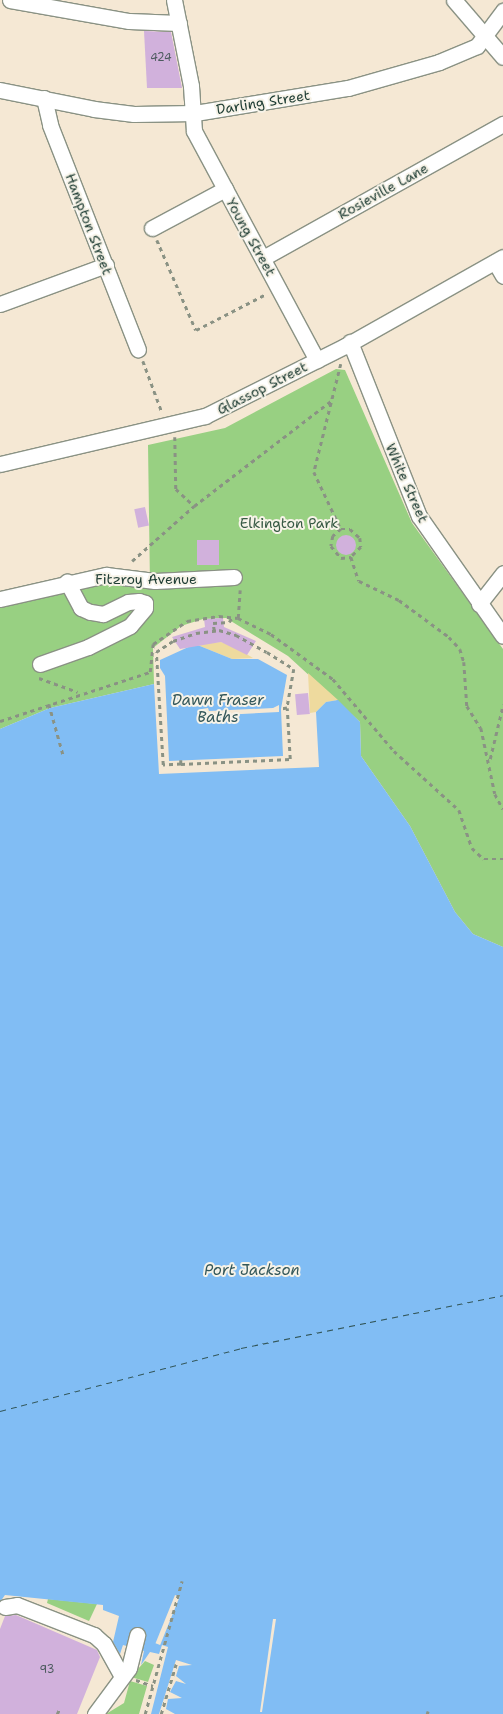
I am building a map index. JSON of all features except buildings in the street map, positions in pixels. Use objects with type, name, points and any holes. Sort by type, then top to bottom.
[{"type":"street","points":[[10,0],[129,21],[179,23]]},
{"type":"street","name":"Young Street","points":[[174,0],[195,113],[194,131],[317,360]]},
{"type":"street","points":[[454,0],[484,39],[503,57]]},
{"type":"street","name":"Darling Street","points":[[0,90],[134,114],[195,113],[361,85],[446,60],[468,51],[484,39],[503,11]]},
{"type":"street","name":"Hampton Street","points":[[44,98],[50,125],[138,349]]},
{"type":"street","name":"Rosieville Lane","points":[[263,258],[503,124]]},
{"type":"street","points":[[152,228],[225,189]]},
{"type":"street","points":[[499,259],[503,276]]},
{"type":"street","name":"Glassop Street","points":[[0,464],[205,416],[348,344],[499,259]]},
{"type":"street","points":[[0,304],[106,265]]},
{"type":"street","name":"White Street","points":[[348,344],[419,516],[503,636]]},
{"type":"street","points":[[479,604],[503,573]]},
{"type":"street","name":"Fitzroy Avenue","points":[[0,599],[68,582],[106,575],[155,581],[237,582]]},
{"type":"street","points":[[40,664],[88,647],[130,626],[145,608],[145,603],[139,601],[128,602],[103,614],[90,612],[81,608],[68,582]]},
{"type":"street","points":[[5,1607],[17,1605],[94,1636],[104,1644],[122,1676]]},
{"type":"street","points":[[95,1714],[129,1668],[138,1635]]},
{"type":"path","points":[[152,228],[196,330],[279,288]]},
{"type":"path","points":[[340,530],[314,472],[348,344]]},
{"type":"path","points":[[138,349],[171,424],[176,490],[194,506]]},
{"type":"path","points":[[132,562],[194,506],[332,400]]},
{"type":"path","points":[[340,530],[354,531],[360,538],[359,552],[351,557],[341,558],[333,551],[333,536],[340,530]]},
{"type":"path","points":[[351,557],[359,581],[399,600],[449,637],[460,649],[464,662],[467,706],[481,728],[496,794],[503,809]]},
{"type":"path","points":[[237,582],[238,618]]},
{"type":"path","points":[[0,721],[79,693],[150,672],[153,644],[187,621],[208,617],[238,618],[272,634],[333,679],[394,752],[459,810],[472,848],[484,859],[503,859]]},
{"type":"path","points":[[214,631],[213,623],[230,622],[232,618]]},
{"type":"path","points":[[214,631],[236,635],[294,669],[287,708],[290,759],[181,762],[163,765],[156,652],[173,641],[196,632],[214,631]]},
{"type":"path","points":[[40,664],[36,676],[40,680],[79,693]]},
{"type":"path","points":[[49,704],[63,754]]},
{"type":"path","points":[[489,762],[503,705]]},
{"type":"path","points":[[280,709],[287,708]]},
{"type":"path","points":[[145,1714],[182,1581]]},
{"type":"path","points":[[161,1714],[176,1664]]},
{"type":"path","points":[[57,1714],[60,1708]]},
{"type":"green space","name":"Elkington Park","points":[[336,369],[345,370],[412,523],[503,649],[503,947],[473,934],[455,912],[410,826],[361,756],[360,722],[288,656],[226,618],[203,619],[181,626],[153,648],[154,684],[50,708],[0,729],[0,607],[96,585],[150,586],[148,445],[225,428]]},
{"type":"green space","points":[[48,1599],[97,1604],[89,1621],[47,1603]]},
{"type":"green space","points":[[145,1661],[154,1665],[148,1682],[131,1677]]},
{"type":"green space","points":[[130,1681],[147,1686],[139,1714],[106,1714],[124,1703]]},
{"type":"sand","points":[[221,642],[233,646],[253,658],[232,659],[195,644]]},
{"type":"sand","points":[[308,673],[338,700],[326,702],[316,712],[310,713]]},
{"type":"water","name":"Dawn Fraser Baths","points":[[195,644],[232,659],[258,659],[287,675],[281,709],[283,756],[169,761],[165,676],[160,668],[160,660]]},
{"type":"water","name":"Port Jackson","points":[[154,684],[159,774],[319,767],[316,712],[326,702],[338,700],[360,722],[361,756],[410,826],[455,912],[473,934],[503,947],[503,1714],[151,1714],[168,1647],[162,1645],[159,1654],[150,1652],[141,1665],[144,1651],[123,1645],[120,1654],[113,1642],[119,1616],[103,1610],[103,1605],[5,1595],[0,1602],[0,729],[50,708]]},
{"type":"pier","points":[[279,705],[279,712],[203,716],[202,709],[208,708],[209,711],[273,708]]},
{"type":"pier","points":[[175,1595],[180,1597],[160,1645],[156,1643]]},
{"type":"pier","points":[[273,1619],[276,1619],[262,1712],[260,1712]]},
{"type":"pier","points":[[176,1660],[192,1665],[179,1666],[176,1676],[186,1684],[176,1681],[170,1692],[182,1698],[168,1699],[166,1709],[175,1714],[159,1714]]},
{"type":"ferry route","points":[[0,1411],[241,1348],[503,1295]]}]
